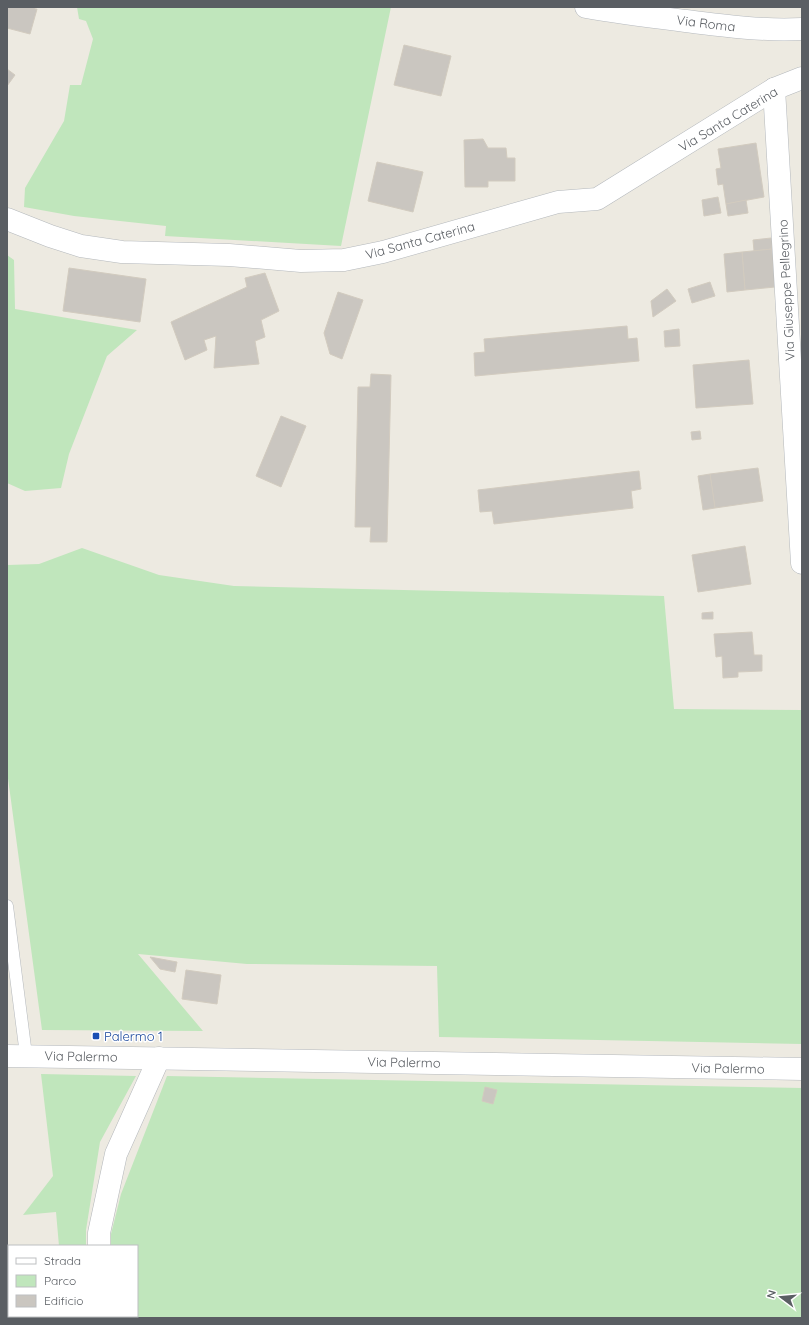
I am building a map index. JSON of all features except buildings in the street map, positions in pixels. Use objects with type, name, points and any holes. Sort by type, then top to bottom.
[{"type":"street","name":"Via Roma","points":[[586,7],[618,13],[732,27],[783,30],[802,29]]},
{"type":"street","name":"Via Santa Caterina","points":[[7,219],[50,236],[81,246],[122,252],[229,255],[301,261],[344,260],[383,252],[558,202],[597,199],[774,89],[802,78]]},
{"type":"street","name":"Via Giuseppe Pellegrino","points":[[774,89],[802,563]]},
{"type":"street","name":"Via Palermo","points":[[16,1056],[802,1069]]},
{"type":"street","points":[[99,1245],[99,1233],[116,1154],[159,1058]]},
{"type":"lane","points":[[7,906],[16,1056]]},
{"type":"green space","points":[[77,7],[391,7],[341,246],[165,236],[166,226],[74,216],[24,207],[25,188],[64,121],[70,85],[81,85],[93,39],[86,21],[79,19]]},
{"type":"green space","points":[[7,255],[14,260],[15,309],[137,330],[107,356],[69,454],[61,488],[25,491],[7,483]]},
{"type":"green space","points":[[82,548],[159,575],[234,586],[664,596],[674,709],[802,710],[802,1044],[439,1037],[437,966],[247,964],[138,954],[203,1031],[42,1030],[7,771],[7,565],[39,564]]},
{"type":"green space","points":[[41,1074],[136,1076],[100,1142],[86,1230],[86,1245],[59,1245],[56,1212],[23,1215],[53,1176]]},
{"type":"green space","points":[[167,1076],[802,1088],[802,1318],[113,1318],[138,1317],[138,1245],[111,1245],[111,1234],[121,1194]]},
{"type":"place","name":"Palermo 1","points":[[96,1036]]}]
